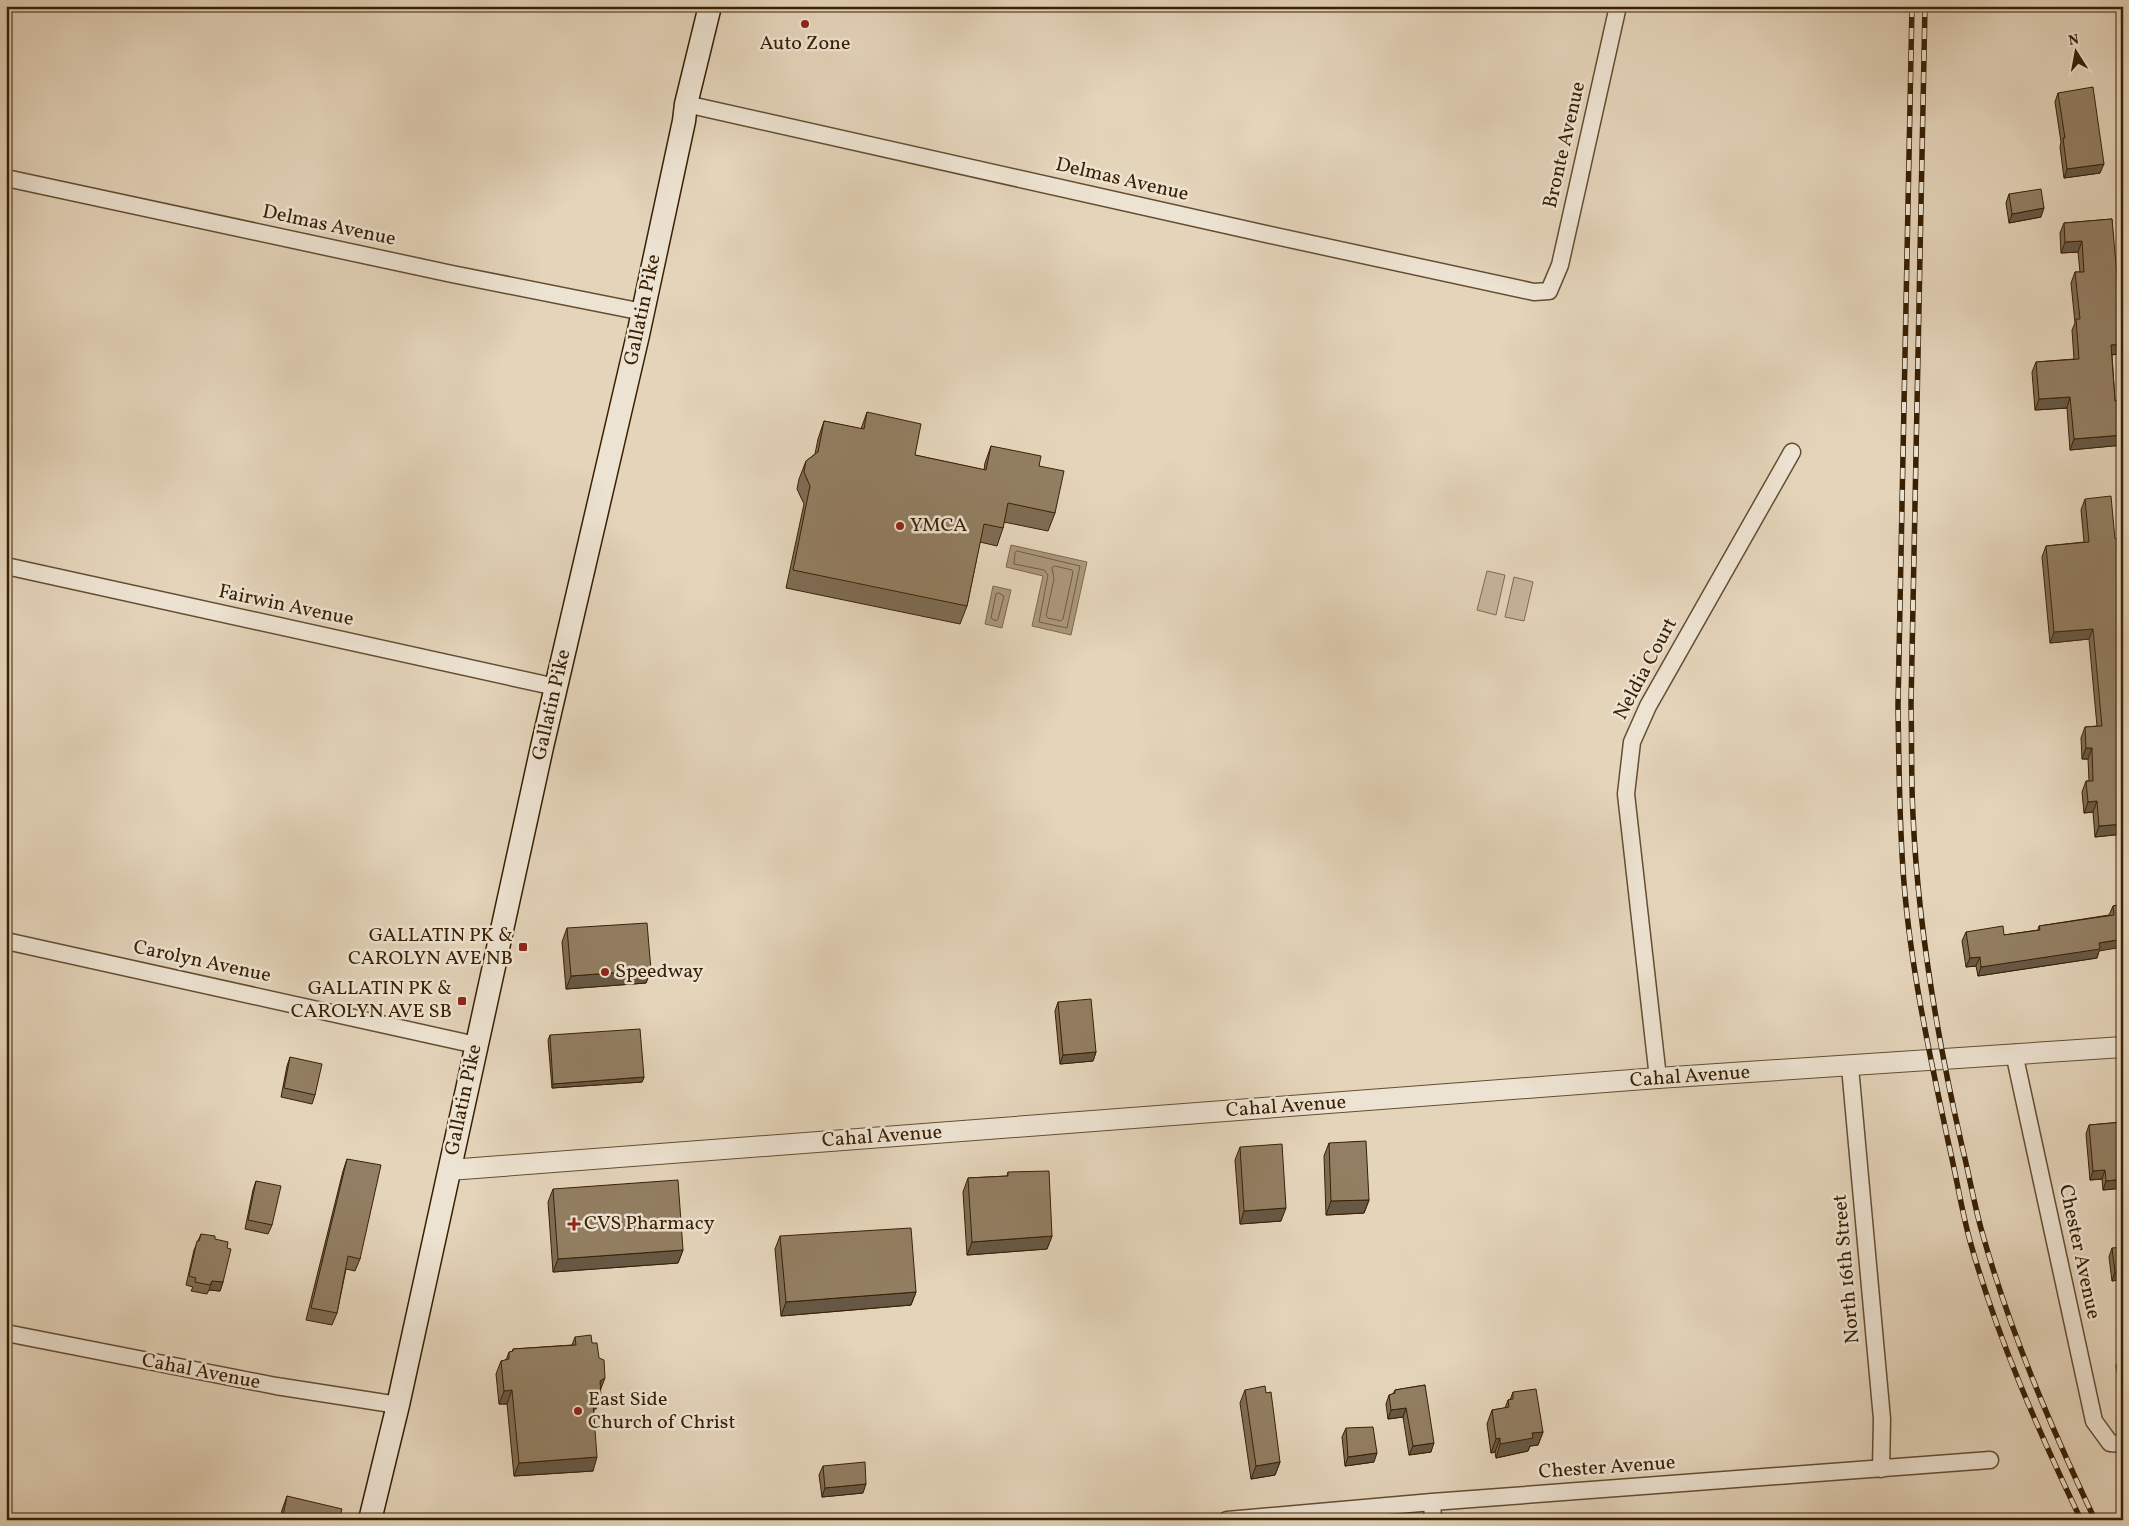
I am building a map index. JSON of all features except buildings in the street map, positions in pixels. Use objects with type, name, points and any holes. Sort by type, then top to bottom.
[{"type":"main road","name":"Gallatin Pike","points":[[370,1520],[398,1404],[556,687],[643,312],[686,104],[710,6]]},
{"type":"street","name":"Bronte Avenue","points":[[1549,290],[1560,265],[1618,6]]},
{"type":"street","name":"Delmas Avenue","points":[[686,104],[1534,292],[1549,290]]},
{"type":"street","name":"Delmas Avenue","points":[[6,178],[452,274],[643,312]]},
{"type":"street","name":"Neldia Court","points":[[1658,1078],[1626,794],[1632,742],[1648,706],[1792,452]]},
{"type":"street","name":"Fairwin Avenue","points":[[6,566],[556,687]]},
{"type":"street","name":"Carolyn Avenue","points":[[6,941],[476,1045]]},
{"type":"street","name":"Cahal Avenue","points":[[449,1170],[1658,1078],[1850,1067],[2014,1053],[2123,1047]]},
{"type":"street","name":"Chester Avenue","points":[[2014,1053],[2094,1421],[2110,1443],[2123,1444]]},
{"type":"street","name":"North 16th Street","points":[[1850,1067],[1882,1419],[1881,1469]]},
{"type":"street","name":"Cahal Avenue","points":[[6,1334],[276,1386],[398,1404]]},
{"type":"street","name":"Chester Avenue","points":[[1227,1520],[1432,1502],[1990,1460]]},
{"type":"street","points":[[1432,1502],[1433,1520]]},
{"type":"shaded area","points":[[1487,571],[1505,575],[1496,615],[1477,610]]},
{"type":"shaded area","points":[[1514,577],[1533,582],[1524,621],[1505,617]]},
{"type":"water","points":[[1011,545],[1087,562],[1071,635],[1032,626],[1043,576],[1006,567]]},
{"type":"water","points":[[993,586],[1011,590],[1002,628],[985,624]]},
{"type":"railway","points":[[1912,6],[1898,705],[1901,839],[1907,916],[1928,1045],[1970,1241],[2006,1348],[2049,1452],[2081,1520]]},
{"type":"railway","points":[[1925,6],[1911,705],[1912,801],[1919,899],[1930,982],[1944,1064],[1982,1232],[2005,1306],[2032,1379],[2095,1520]]},
{"type":"place","name":"Auto Zone","points":[[805,24]]},
{"type":"place","name":"YMCA","points":[[900,526]]},
{"type":"place","name":"GALLATIN PK & CAROLYN AVE NB","points":[[523,947]]},
{"type":"place","name":"Speedway","points":[[605,972]]},
{"type":"place","name":"GALLATIN PK & CAROLYN AVE SB","points":[[462,1001]]},
{"type":"place","name":"CVS Pharmacy","points":[[574,1224]]},
{"type":"place","name":"East Side Church of Christ","points":[[578,1411]]}]
